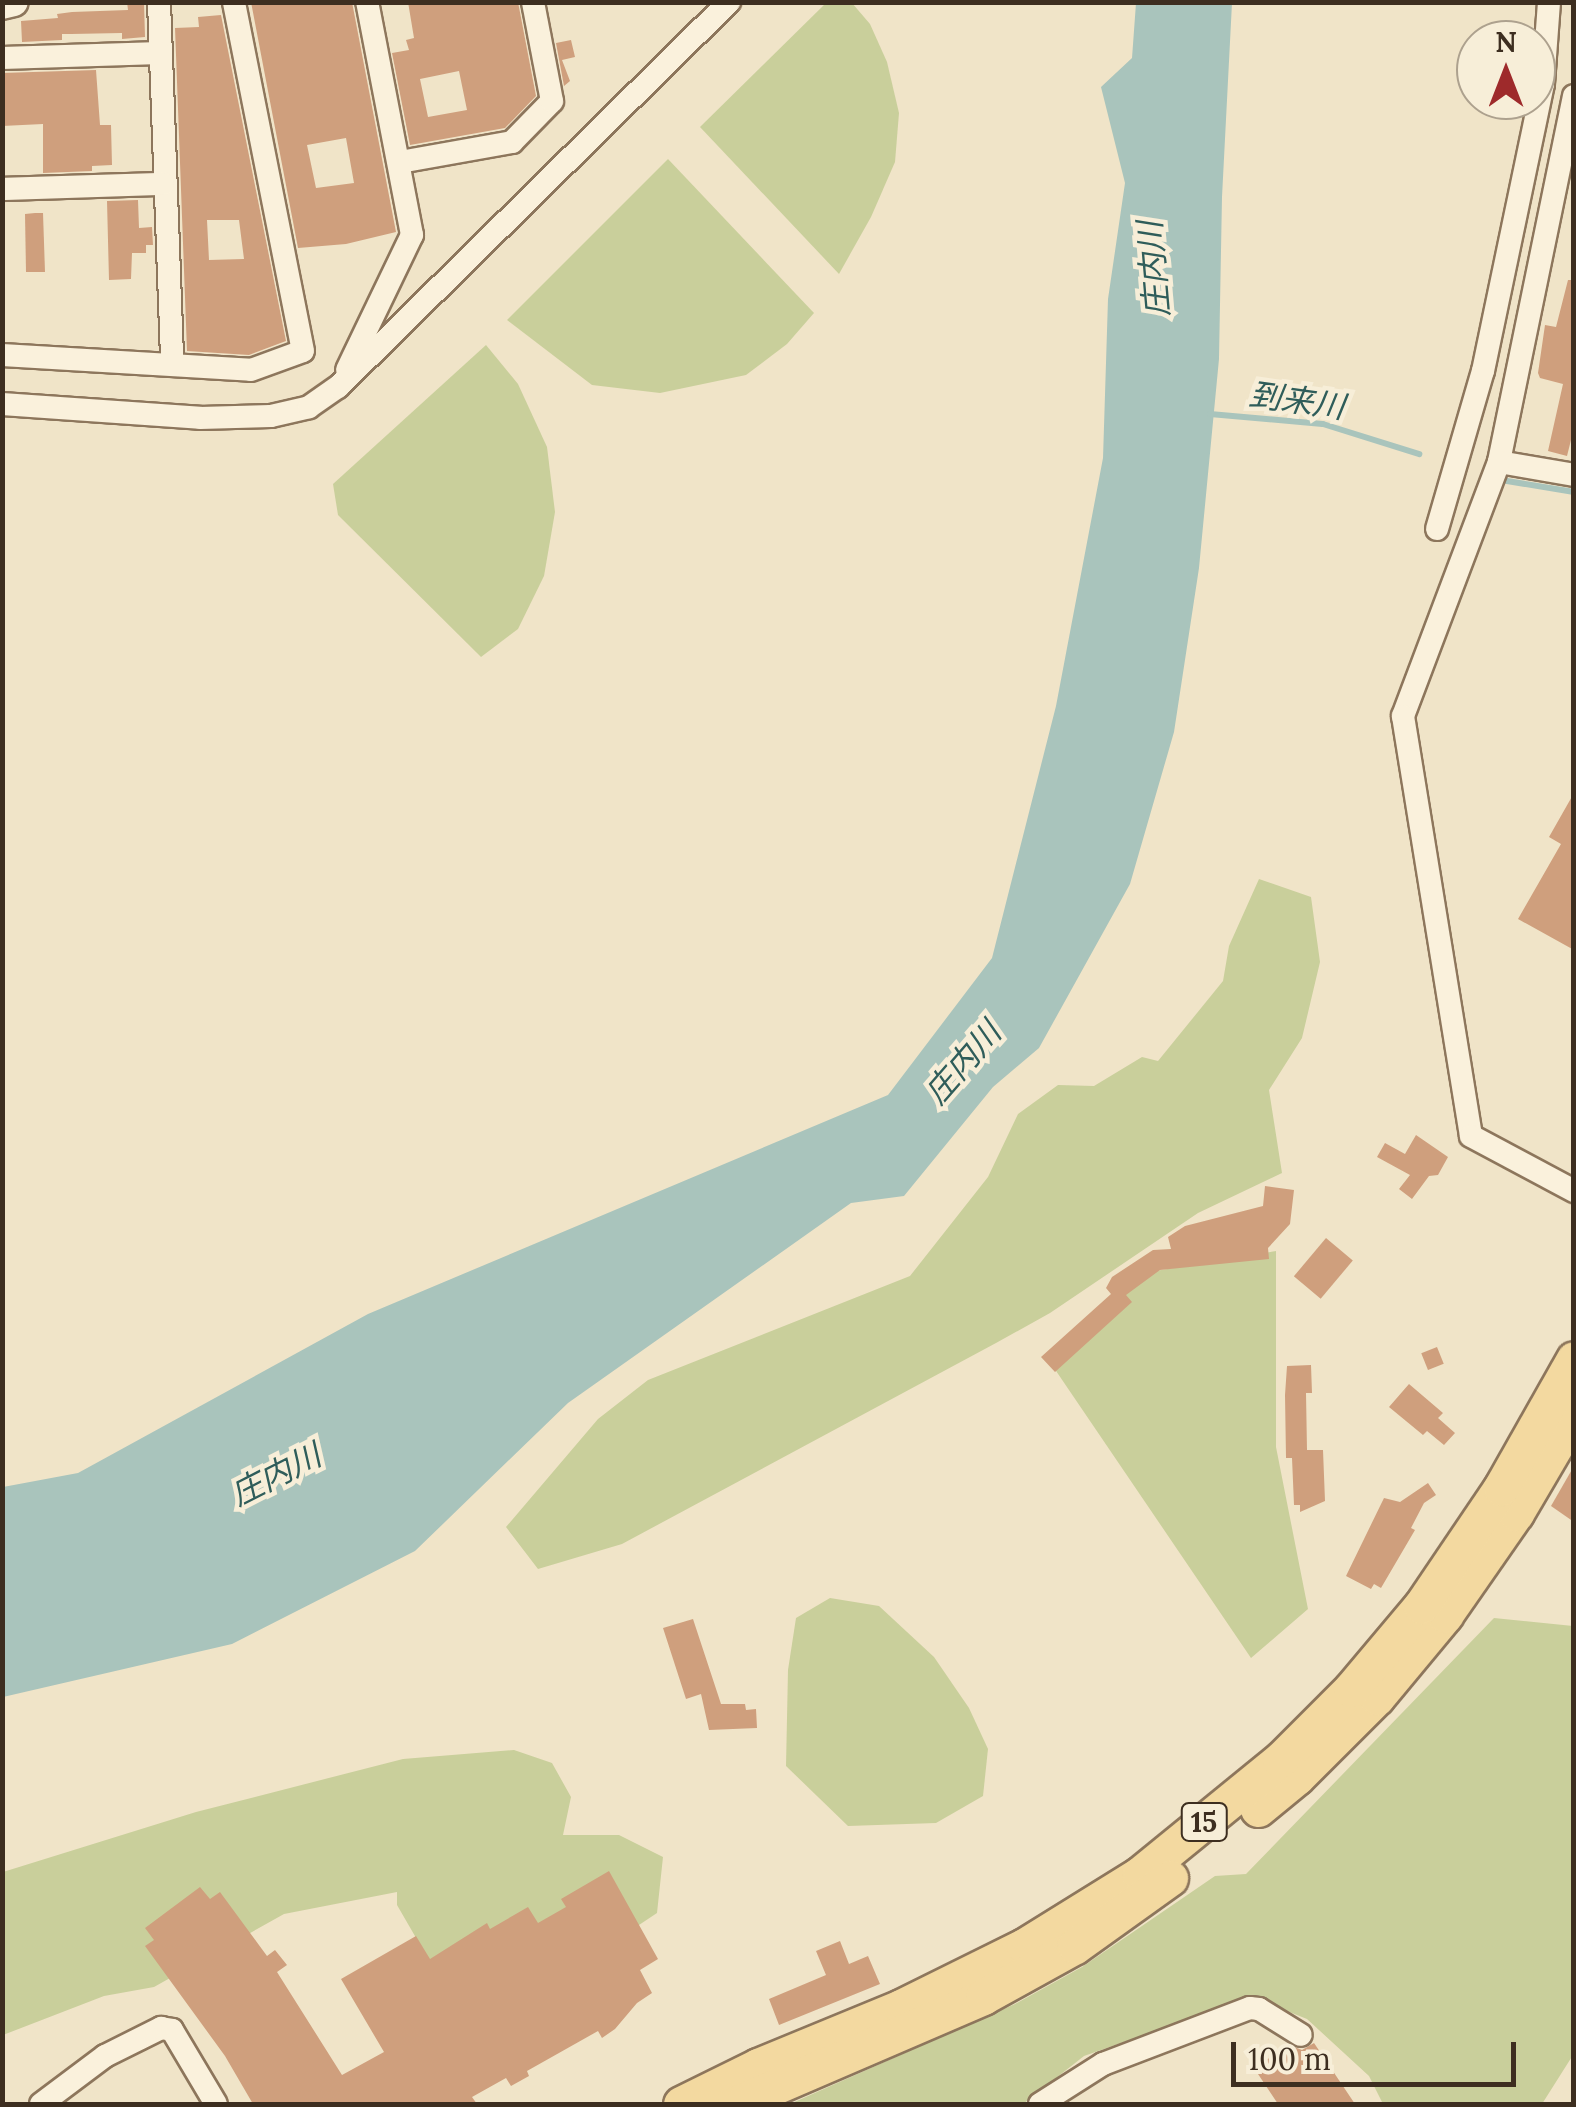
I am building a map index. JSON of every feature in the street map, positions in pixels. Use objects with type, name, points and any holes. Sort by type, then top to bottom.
[{"type":"main road","name":"15","points":[[681,2104],[758,2066],[915,2001],[1024,1946],[1140,1874],[1266,1771],[1351,1688],[1421,1606],[1501,1488],[1574,1358]]},
{"type":"main road","name":"15","points":[[736,2104],[918,2027],[1076,1946],[1122,1916],[1298,1777],[1378,1697],[1445,1615],[1516,1512],[1574,1414]]},
{"type":"street","points":[[2,5],[14,2]]},
{"type":"street","points":[[159,2],[172,363]]},
{"type":"street","points":[[2,356],[251,370],[303,351],[234,2]]},
{"type":"street","points":[[338,387],[412,235],[367,2]]},
{"type":"street","points":[[400,162],[512,142],[552,101],[533,2]]},
{"type":"street","points":[[2,404],[121,415],[271,416],[309,407],[338,387],[729,2]]},
{"type":"street","points":[[1437,530],[1484,371],[1543,84],[1549,2]]},
{"type":"street","points":[[2,58],[160,53]]},
{"type":"street","points":[[1574,96],[1566,176],[1499,462],[1403,716],[1471,1136],[1574,1190]]},
{"type":"street","points":[[2,189],[163,184]]},
{"type":"street","points":[[1499,462],[1574,475]]},
{"type":"street","points":[[1040,2104],[1103,2064],[1250,2008],[1259,2009],[1301,2035]]},
{"type":"street","points":[[41,2104],[119,2047],[161,2028],[172,2030],[216,2104]]},
{"type":"green space","points":[[827,2],[852,3],[870,24],[887,62],[899,113],[895,162],[871,217],[839,274],[700,127]]},
{"type":"green space","points":[[668,159],[814,313],[787,344],[746,375],[660,393],[592,385],[507,320]]},
{"type":"green space","points":[[486,345],[518,384],[547,447],[555,512],[544,576],[518,629],[481,657],[338,515],[333,484]]},
{"type":"green space","points":[[1259,879],[1311,897],[1320,962],[1302,1038],[1269,1090],[1282,1173],[1198,1213],[1050,1313],[622,1544],[538,1569],[506,1527],[598,1419],[648,1380],[910,1276],[988,1177],[1018,1114],[1058,1085],[1094,1086],[1142,1057],[1158,1061],[1223,981],[1229,946]]},
{"type":"green space","points":[[1276,1251],[1276,1447],[1308,1609],[1251,1658],[1052,1365],[1149,1272]]},
{"type":"green space","points":[[830,1598],[879,1606],[934,1657],[969,1708],[988,1749],[983,1796],[936,1823],[848,1826],[786,1766],[788,1670],[796,1618]]},
{"type":"green space","points":[[1494,1618],[1573,1626],[1573,2055],[1542,2104],[1383,2104],[1369,2076],[1307,2019],[1252,1997],[1084,2056],[1023,2104],[790,2104],[1015,2004],[1082,1967],[1215,1876],[1246,1874]]},
{"type":"green space","points":[[514,1750],[552,1763],[571,1797],[563,1835],[619,1835],[663,1857],[657,1913],[582,1963],[430,1962],[397,1905],[397,1892],[284,1914],[154,1987],[104,1996],[3,2035],[3,1872],[196,1812],[403,1759]]},
{"type":"water","name":"庄内川","points":[[1136,3],[1232,3],[1219,359],[1199,568],[1174,732],[1130,884],[1039,1048],[993,1087],[904,1196],[851,1203],[568,1403],[415,1551],[232,1644],[3,1697],[3,1487],[78,1473],[368,1314],[888,1095],[992,958],[1056,706],[1103,458],[1108,299],[1125,183],[1101,87],[1132,58]]},
{"type":"building","points":[[127,2],[144,2],[145,37],[122,39],[122,33],[62,34],[62,40],[22,42],[21,21],[58,18],[57,14],[72,12],[128,10]]},
{"type":"building","points":[[251,2],[352,2],[396,232],[346,244],[298,248]],"holes":[[[346,138],[354,183],[316,188],[307,145]]]},
{"type":"building","points":[[408,2],[518,2],[536,96],[505,128],[410,145],[392,53],[409,50],[406,40],[414,38]],"holes":[[[459,71],[467,110],[428,117],[420,79]]]},
{"type":"building","points":[[221,15],[286,341],[249,355],[187,351],[175,28],[199,27],[198,17]],"holes":[[[207,220],[239,220],[244,259],[209,260]]]},
{"type":"building","points":[[571,40],[575,57],[562,60],[570,81],[564,86],[556,43]]},
{"type":"building","points":[[96,70],[100,125],[111,125],[112,165],[92,166],[92,171],[43,173],[43,124],[2,126],[2,73]]},
{"type":"building","points":[[138,200],[139,228],[152,227],[153,245],[146,245],[146,253],[132,253],[131,279],[109,280],[107,201]]},
{"type":"building","points":[[43,213],[45,272],[26,272],[25,214]]},
{"type":"building","points":[[1568,280],[1574,280],[1574,428],[1567,456],[1548,451],[1563,384],[1540,378],[1538,373],[1545,325],[1556,327]]},
{"type":"building","points":[[1574,793],[1574,950],[1518,919],[1561,844],[1549,837]]},
{"type":"building","points":[[1416,1135],[1448,1157],[1438,1175],[1429,1176],[1412,1199],[1399,1189],[1410,1175],[1377,1157],[1385,1143],[1405,1154]]},
{"type":"building","points":[[1265,1186],[1294,1190],[1290,1224],[1268,1248],[1269,1259],[1160,1270],[1126,1295],[1132,1302],[1055,1372],[1041,1357],[1111,1294],[1106,1288],[1112,1277],[1153,1250],[1171,1249],[1168,1237],[1185,1226],[1263,1206]]},
{"type":"building","points":[[1326,1238],[1353,1260],[1321,1299],[1294,1276]]},
{"type":"building","points":[[1437,1347],[1444,1364],[1428,1370],[1421,1353]]},
{"type":"building","points":[[1311,1365],[1312,1393],[1306,1393],[1307,1450],[1323,1450],[1325,1501],[1300,1512],[1300,1505],[1294,1505],[1292,1458],[1286,1458],[1287,1366]]},
{"type":"building","points":[[1409,1384],[1443,1413],[1438,1418],[1455,1433],[1444,1445],[1427,1431],[1423,1435],[1389,1407]]},
{"type":"building","points":[[1574,1466],[1574,1522],[1551,1506]]},
{"type":"building","points":[[1428,1483],[1436,1495],[1424,1503],[1411,1528],[1415,1530],[1381,1588],[1374,1584],[1371,1589],[1346,1576],[1384,1498],[1400,1502]]},
{"type":"building","points":[[693,1619],[721,1704],[745,1704],[746,1710],[756,1709],[757,1728],[709,1730],[701,1694],[686,1699],[663,1628]]},
{"type":"building","points":[[609,1871],[658,1959],[640,1970],[652,1993],[602,2038],[598,2031],[527,2071],[529,2076],[511,2086],[506,2078],[472,2097],[477,2104],[253,2104],[225,2056],[145,1946],[154,1940],[145,1928],[200,1887],[210,1899],[220,1892],[267,1956],[275,1950],[287,1965],[277,1972],[342,2075],[384,2052],[341,1979],[416,1936],[430,1959],[487,1923],[490,1929],[528,1907],[538,1923],[566,1907],[561,1899]]},
{"type":"building","points":[[840,1941],[849,1964],[868,1956],[880,1984],[779,2025],[769,1999],[826,1975],[816,1951]]},
{"type":"building","points":[[1314,2043],[1355,2104],[1278,2104],[1254,2068],[1289,2045],[1302,2050]]},
{"type":"waterway","name":"到来川","points":[[1210,414],[1323,424],[1419,454]]},
{"type":"waterway","name":"到来川","points":[[1501,480],[1574,492]]}]
